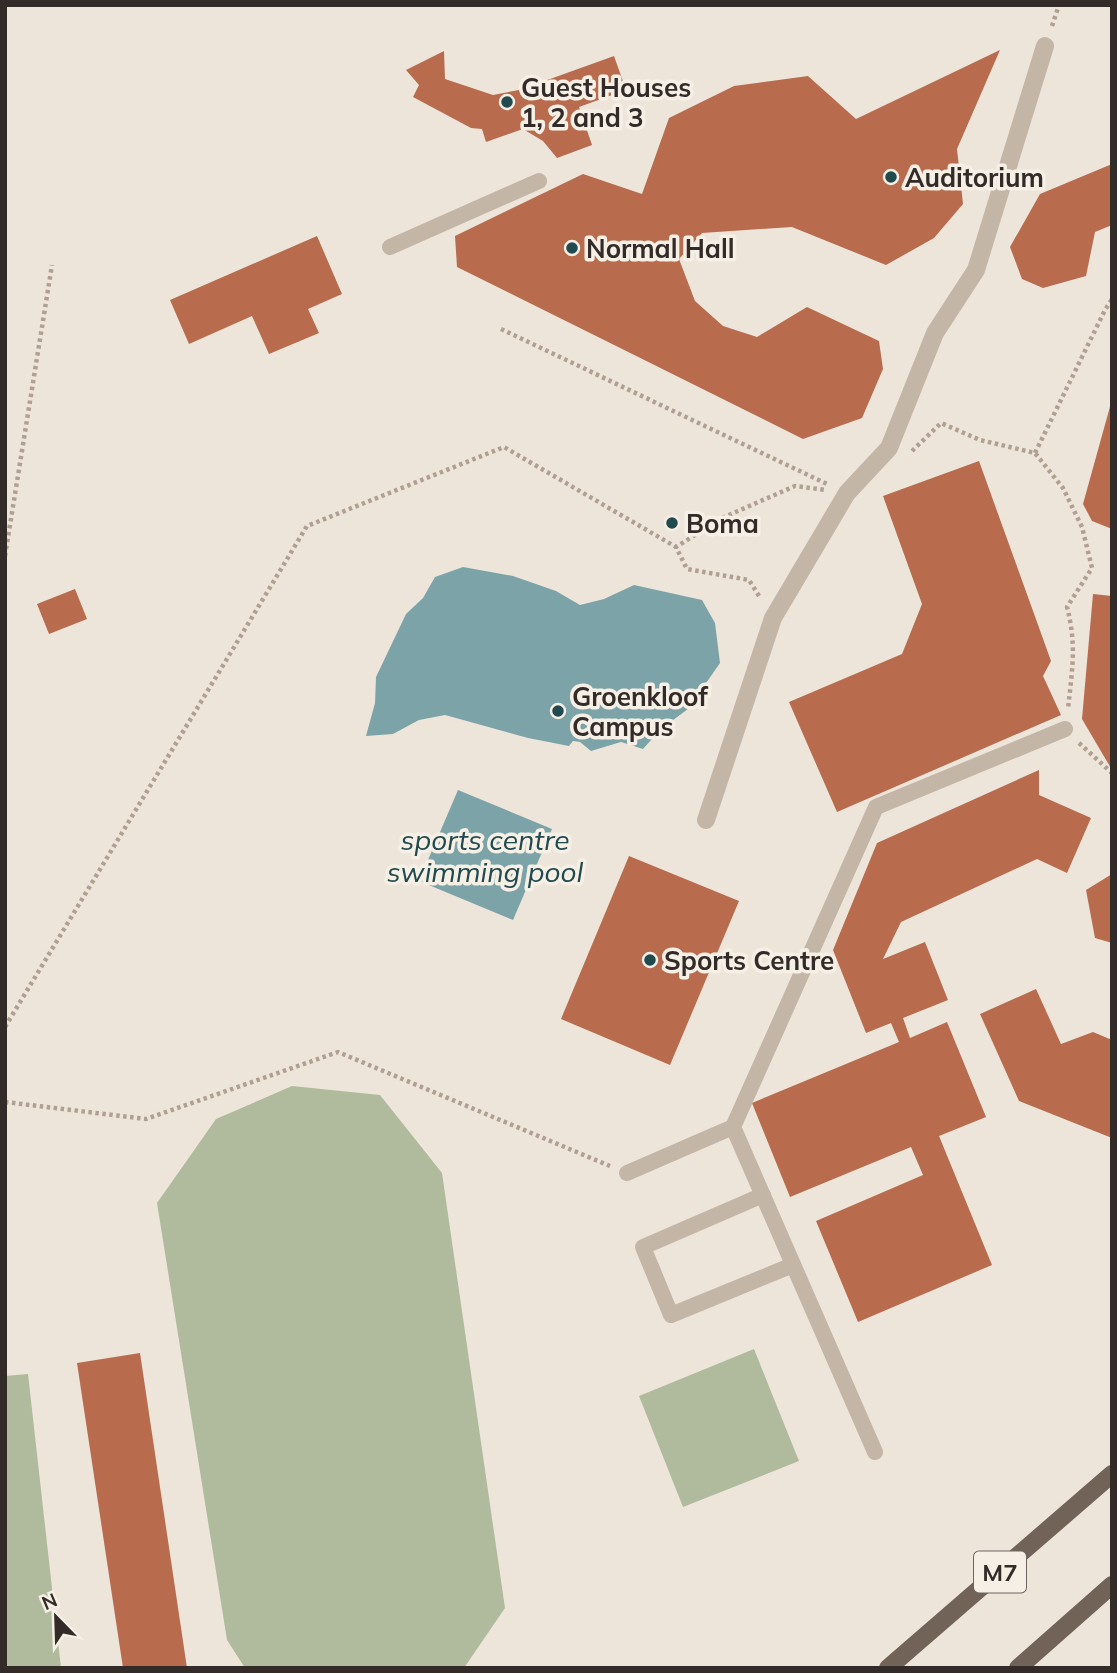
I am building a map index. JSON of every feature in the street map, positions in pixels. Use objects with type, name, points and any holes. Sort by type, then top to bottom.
[{"type":"main road","name":"M7","points":[[888,1668],[1112,1474]]},
{"type":"main road","points":[[1018,1668],[1112,1585]]},
{"type":"street","points":[[706,820],[773,618],[847,493],[888,448],[935,333],[976,270],[1045,47]]},
{"type":"lane","points":[[390,247],[539,181]]},
{"type":"lane","points":[[627,1173],[733,1127],[876,807],[1065,729]]},
{"type":"lane","points":[[733,1127],[875,1452]]},
{"type":"lane","points":[[763,1195],[643,1247],[671,1315],[793,1265]]},
{"type":"path","points":[[5,556],[52,265]]},
{"type":"path","points":[[1035,453],[1112,299]]},
{"type":"path","points":[[501,329],[847,493]]},
{"type":"path","points":[[910,453],[941,423],[980,440],[1035,453],[1063,488],[1082,527],[1092,568],[1067,607],[1074,653],[1065,729],[1112,773]]},
{"type":"path","points":[[5,1027],[307,526],[504,447],[676,547],[687,569],[749,580],[773,618]]},
{"type":"path","points":[[676,547],[722,518],[795,486],[847,493]]},
{"type":"path","points":[[5,1102],[146,1119],[338,1052],[627,1173]]},
{"type":"green space","points":[[292,1086],[380,1095],[442,1173],[505,1608],[464,1668],[245,1668],[227,1640],[157,1203],[216,1119]]},
{"type":"green space","points":[[754,1349],[799,1461],[683,1507],[639,1396]]},
{"type":"green space","points":[[28,1374],[61,1668],[5,1668],[5,1376]]},
{"type":"water","points":[[463,567],[513,576],[556,591],[580,605],[604,599],[634,585],[702,600],[715,623],[720,663],[688,709],[661,729],[643,749],[621,742],[591,751],[580,742],[573,741],[569,746],[528,738],[445,715],[419,720],[393,734],[366,736],[375,703],[376,677],[406,614],[423,598],[435,577]]},
{"type":"water","name":"sports centre swimming pool","points":[[458,790],[552,829],[513,920],[419,881]]},
{"type":"building","name":"Normal Hall","points":[[1000,50],[957,149],[963,204],[934,238],[886,265],[792,227],[702,233],[679,259],[695,301],[723,326],[757,337],[807,307],[879,341],[883,369],[862,418],[803,439],[457,267],[455,236],[583,174],[642,194],[669,118],[734,86],[808,76],[856,119]]},
{"type":"building","name":"Guest Houses 1, 2 and 3","points":[[444,51],[445,79],[493,95],[524,89],[529,94],[539,83],[614,56],[626,90],[579,107],[592,145],[557,158],[543,141],[523,129],[486,142],[482,129],[471,128],[413,97],[419,85],[406,70]]},
{"type":"building","points":[[1112,164],[1112,225],[1095,232],[1086,276],[1043,288],[1022,279],[1010,247],[1040,194]]},
{"type":"building","points":[[317,236],[342,294],[308,309],[319,333],[269,354],[252,316],[189,344],[170,300]]},
{"type":"building","points":[[1111,403],[1112,529],[1092,521],[1083,504]]},
{"type":"building","points":[[979,461],[1051,661],[1043,676],[1061,715],[837,812],[789,702],[902,654],[922,604],[883,496]]},
{"type":"building","points":[[75,589],[87,619],[49,634],[37,604]]},
{"type":"building","points":[[1093,594],[1112,596],[1112,770],[1082,719]]},
{"type":"building","points":[[1039,770],[1039,795],[1091,818],[1067,873],[1037,859],[901,922],[883,959],[925,942],[948,1000],[903,1018],[910,1038],[947,1022],[986,1117],[939,1136],[992,1265],[858,1322],[816,1221],[923,1175],[911,1147],[790,1197],[752,1103],[899,1042],[891,1023],[866,1033],[833,950],[877,843]]},
{"type":"building","name":"Sports Centre","points":[[629,856],[739,901],[670,1065],[561,1019]]},
{"type":"building","points":[[1112,874],[1112,943],[1095,938],[1086,890]]},
{"type":"building","points":[[1036,989],[1061,1044],[1093,1032],[1112,1040],[1112,1138],[1019,1101],[980,1014]]},
{"type":"building","points":[[140,1353],[187,1668],[123,1668],[77,1363]]},
{"type":"place","name":"Guest Houses 1, 2 and 3","points":[[507,102]]},
{"type":"place","name":"Auditorium","points":[[891,177]]},
{"type":"place","name":"Normal Hall","points":[[572,248]]},
{"type":"place","name":"Boma","points":[[672,523]]},
{"type":"place","name":"Groenkloof Campus","points":[[558,711]]},
{"type":"place","name":"Sports Centre","points":[[650,960]]}]
